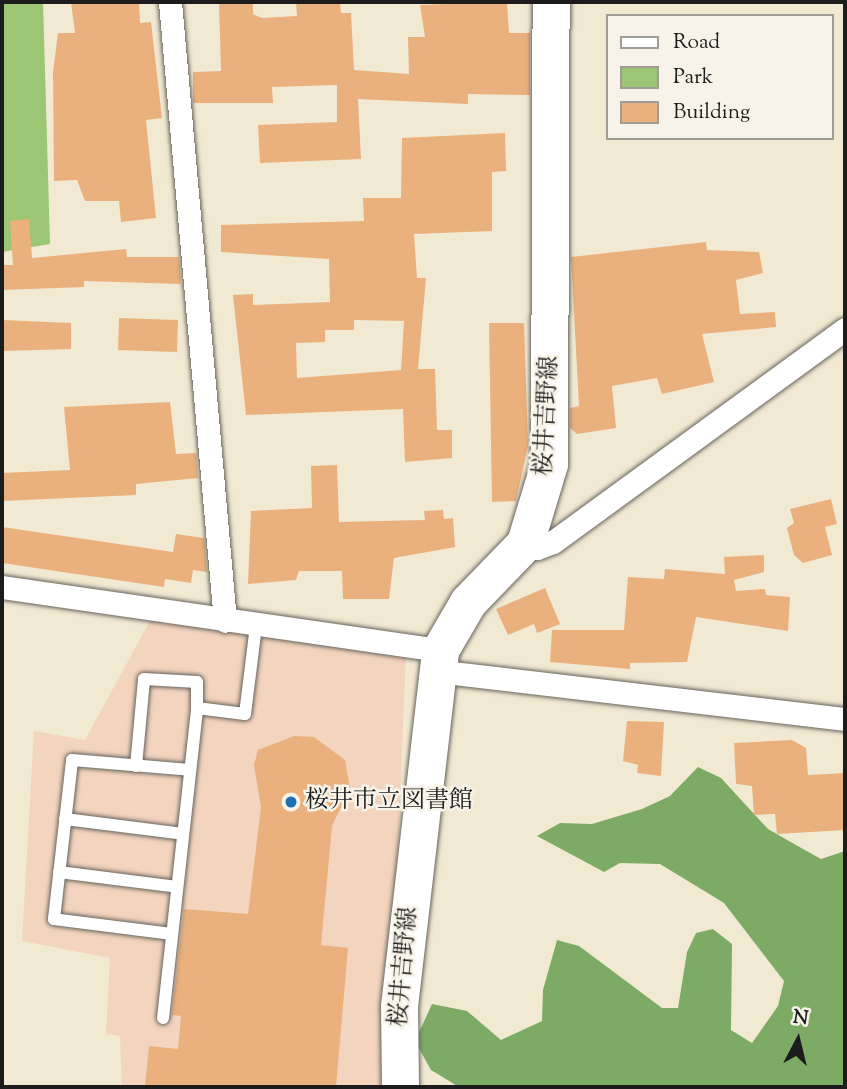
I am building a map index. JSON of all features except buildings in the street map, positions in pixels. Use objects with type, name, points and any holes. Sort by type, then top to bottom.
[{"type":"main road","name":"桜井吉野線","points":[[400,1087],[399,1006],[438,660],[468,602],[525,543],[549,464],[551,2]]},
{"type":"street","points":[[170,2],[225,621]]},
{"type":"street","points":[[525,543],[537,548],[553,542],[845,329]]},
{"type":"street","points":[[2,587],[256,626],[438,660],[845,719]]},
{"type":"lane","points":[[197,708],[245,714],[256,626]]},
{"type":"lane","points":[[136,766],[144,679],[197,682],[197,708],[163,1018]]},
{"type":"lane","points":[[172,934],[54,919],[59,872],[72,760],[190,770]]},
{"type":"lane","points":[[65,819],[183,834]]},
{"type":"lane","points":[[59,872],[177,887]]},
{"type":"shaded area","name":"桜井市立図書館","points":[[151,619],[406,655],[388,1087],[122,1087],[120,1036],[106,1034],[110,958],[22,941],[34,731],[85,740]]},
{"type":"green space","points":[[2,2],[43,2],[50,244],[2,252]]},
{"type":"green space","points":[[698,767],[721,778],[768,829],[803,849],[821,859],[845,851],[845,1087],[459,1087],[431,1070],[415,1041],[432,1004],[467,1011],[501,1040],[542,1021],[543,990],[557,940],[579,946],[662,1008],[678,1008],[687,952],[696,933],[713,929],[732,944],[731,1030],[752,1043],[778,1006],[784,981],[724,903],[660,864],[620,863],[604,872],[537,836],[560,823],[592,824],[642,809],[670,796]]},
{"type":"place","name":"桜井市立図書館","points":[[291,802]]}]
